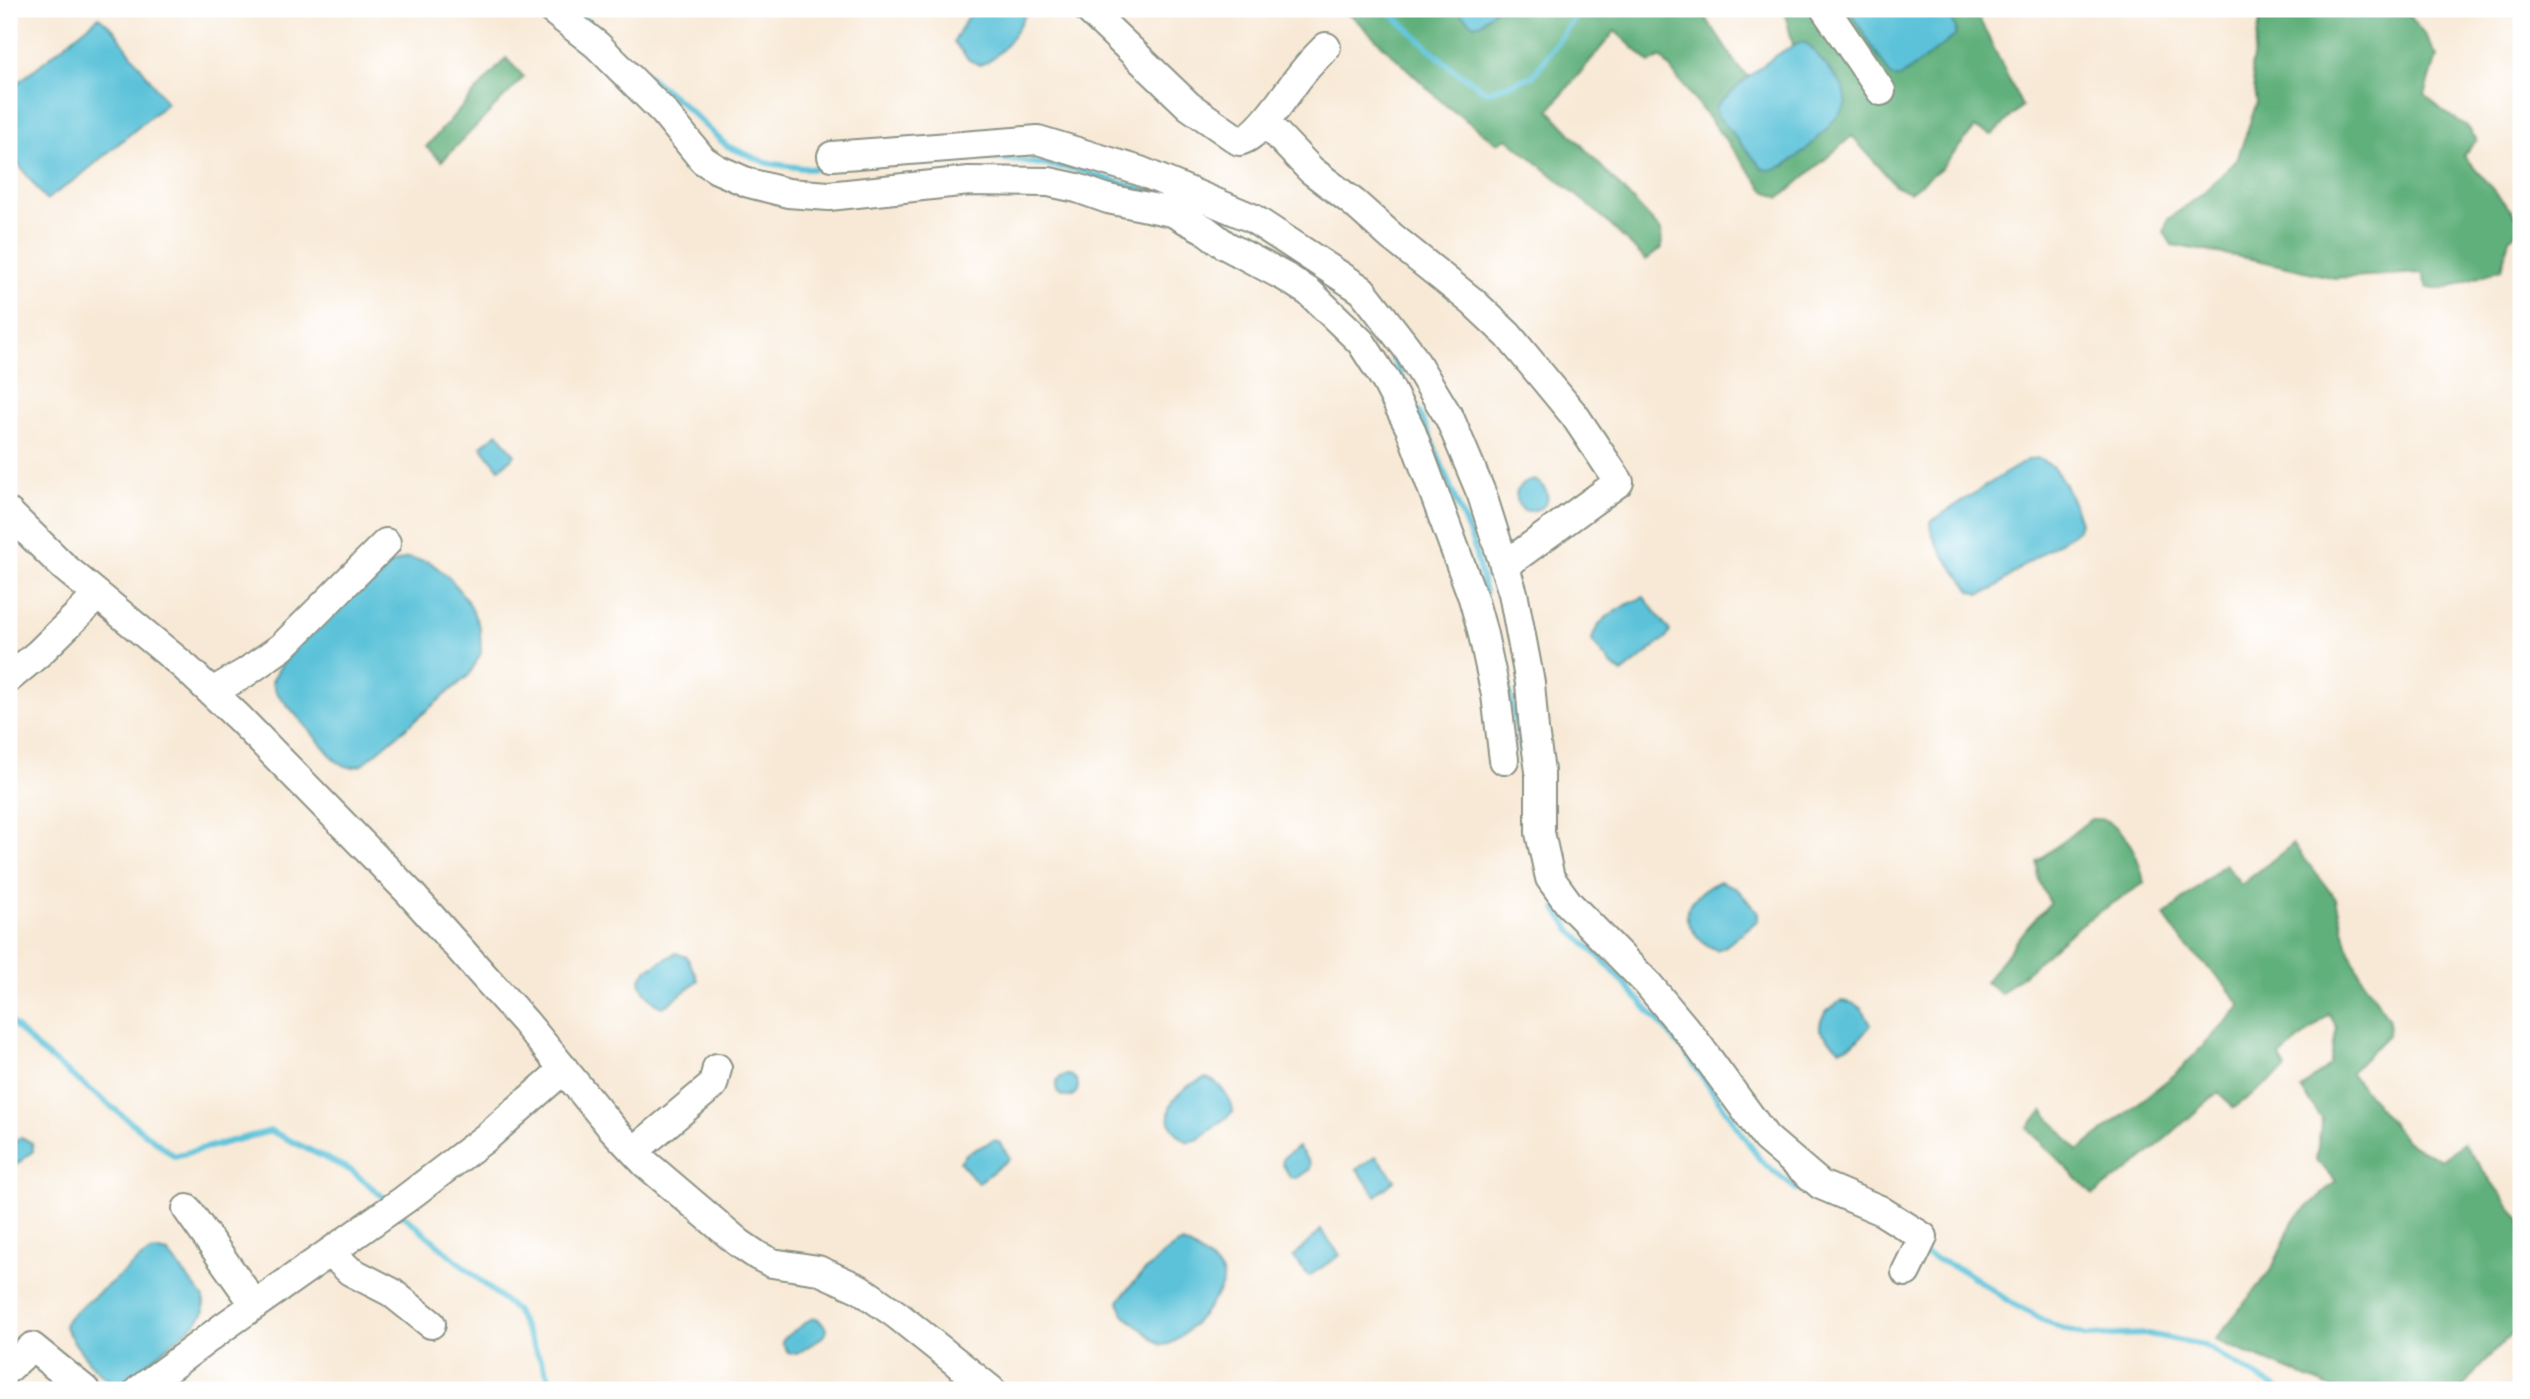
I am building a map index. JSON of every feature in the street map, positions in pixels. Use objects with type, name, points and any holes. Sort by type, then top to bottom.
[{"type":"street","points":[[551,9],[597,45],[664,112],[703,160],[748,183],[788,193],[828,196],[970,181],[1049,182],[1077,188],[1108,200],[1172,212],[1308,292],[1361,342],[1386,381],[1410,428],[1465,576],[1482,630],[1496,695],[1504,760]]},
{"type":"street","points":[[1088,9],[1189,106],[1239,141],[1245,141],[1265,122],[1304,70],[1326,47]]},
{"type":"street","points":[[1825,9],[1881,91]]},
{"type":"street","points":[[1265,122],[1311,170],[1474,302],[1508,335],[1575,416],[1619,482],[1504,566]]},
{"type":"street","points":[[832,156],[1038,140],[1140,171],[1252,218],[1362,290],[1407,348],[1450,419],[1482,495],[1513,593],[1530,683],[1540,771],[1540,833],[1550,878],[1569,904],[1648,984],[1693,1038],[1766,1138],[1821,1185],[1880,1210],[1923,1237],[1913,1258]]},
{"type":"street","points":[[9,513],[64,567],[212,692],[409,892],[525,1022],[634,1151],[739,1243],[772,1263],[818,1270],[860,1289],[991,1390]]},
{"type":"street","points":[[212,692],[245,673],[282,646],[386,543]]},
{"type":"street","points":[[9,678],[39,653],[98,595]]},
{"type":"street","points":[[634,1151],[713,1085],[717,1068]]},
{"type":"street","points":[[139,1390],[488,1136],[564,1069]]},
{"type":"street","points":[[187,1209],[255,1305]]},
{"type":"street","points":[[330,1252],[350,1271],[391,1293],[431,1324]]},
{"type":"street","points":[[9,1368],[32,1347],[85,1390]]},
{"type":"green space","points":[[1338,9],[1455,9],[1474,25],[1481,23],[1495,9],[1700,9],[1738,67],[1749,77],[1716,106],[1784,167],[1820,136],[1841,111],[1819,57],[1802,42],[1793,45],[1784,9],[1848,9],[1892,77],[1900,77],[1955,36],[1956,28],[1943,9],[1960,9],[1978,16],[2022,106],[1992,135],[1975,128],[1941,168],[1910,192],[1896,186],[1852,136],[1780,198],[1765,191],[1661,57],[1650,63],[1615,31],[1549,110],[1661,231],[1662,248],[1646,260],[1598,213],[1507,138],[1497,143],[1444,104],[1354,18]]},
{"type":"green space","points":[[2259,9],[2404,9],[2437,56],[2425,95],[2443,111],[2467,126],[2477,140],[2463,155],[2521,222],[2521,229],[2509,239],[2502,269],[2447,288],[2427,288],[2422,273],[2334,278],[2257,260],[2172,245],[2164,232],[2168,219],[2200,196],[2237,160],[2257,102],[2251,68],[2260,21]]},
{"type":"green space","points":[[506,58],[524,77],[442,161],[426,147]]},
{"type":"green space","points":[[2091,819],[2105,820],[2122,833],[2140,865],[2144,883],[2081,924],[2001,994],[1985,982],[2050,903],[2039,881],[2037,862]]},
{"type":"green space","points":[[2293,844],[2336,899],[2347,944],[2360,975],[2389,1019],[2388,1035],[2350,1073],[2407,1142],[2442,1160],[2463,1143],[2521,1222],[2521,1324],[2478,1368],[2461,1390],[2337,1390],[2215,1340],[2273,1267],[2293,1221],[2336,1181],[2316,1160],[2322,1119],[2301,1089],[2330,1065],[2337,1027],[2329,1014],[2280,1057],[2286,1069],[2234,1108],[2218,1092],[2138,1163],[2093,1195],[2027,1128],[2043,1110],[2078,1151],[2179,1071],[2241,1006],[2222,981],[2185,945],[2164,916],[2225,864],[2241,885]]},
{"type":"water","points":[[972,9],[1024,9],[1025,15],[1001,51],[980,65],[969,60],[954,42]]},
{"type":"water","points":[[1455,9],[1495,9],[1481,23],[1474,25]]},
{"type":"water","points":[[1848,9],[1943,9],[1956,28],[1955,36],[1900,77],[1892,77]]},
{"type":"water","points":[[99,17],[114,30],[167,103],[80,176],[46,200],[9,152],[9,90]]},
{"type":"water","points":[[1802,42],[1809,45],[1842,85],[1847,104],[1821,135],[1797,157],[1774,169],[1763,169],[1716,114],[1716,106],[1768,62]]},
{"type":"water","points":[[498,433],[515,455],[499,469],[481,446]]},
{"type":"water","points":[[2036,458],[2053,468],[2060,476],[2080,523],[2077,531],[2024,565],[1992,590],[1980,594],[1971,591],[1940,549],[1931,531],[1930,522],[2001,476]]},
{"type":"water","points":[[1535,480],[1546,491],[1547,501],[1539,509],[1524,511],[1518,504],[1516,493],[1524,484]]},
{"type":"water","points":[[407,558],[430,562],[450,578],[470,605],[480,629],[481,653],[469,675],[363,764],[349,767],[335,760],[276,692],[272,682],[294,648],[330,610],[371,577]]},
{"type":"water","points":[[1644,597],[1670,631],[1667,637],[1622,673],[1612,666],[1592,641],[1594,633],[1612,613]]},
{"type":"water","points":[[1720,881],[1737,889],[1758,912],[1758,920],[1717,950],[1694,932],[1687,919],[1687,912],[1699,895]]},
{"type":"water","points":[[676,953],[687,957],[698,980],[662,1007],[648,996],[640,980],[647,970]]},
{"type":"water","points":[[1841,1001],[1859,1007],[1871,1024],[1858,1040],[1839,1049],[1820,1030],[1820,1025],[1826,1013]]},
{"type":"water","points":[[1067,1075],[1075,1078],[1078,1086],[1075,1094],[1067,1097],[1059,1094],[1056,1086],[1059,1078]]},
{"type":"water","points":[[1206,1078],[1224,1091],[1233,1112],[1199,1139],[1188,1142],[1171,1124],[1171,1105],[1184,1089]]},
{"type":"water","points":[[21,1137],[32,1143],[33,1151],[16,1165],[9,1159],[9,1147]]},
{"type":"water","points":[[994,1140],[999,1142],[1010,1158],[978,1183],[960,1162],[966,1154]]},
{"type":"water","points":[[1298,1147],[1310,1163],[1310,1169],[1297,1178],[1290,1177],[1282,1163],[1284,1157]]},
{"type":"water","points":[[1376,1156],[1395,1180],[1376,1196],[1357,1169]]},
{"type":"water","points":[[1321,1230],[1340,1255],[1309,1276],[1293,1257]]},
{"type":"water","points":[[1182,1243],[1199,1252],[1217,1267],[1223,1276],[1222,1283],[1212,1302],[1194,1324],[1177,1339],[1161,1345],[1123,1314],[1119,1302],[1148,1269]]},
{"type":"water","points":[[150,1252],[168,1253],[204,1298],[204,1312],[197,1322],[130,1378],[119,1383],[112,1381],[87,1360],[64,1325],[69,1317],[140,1259]]},
{"type":"water","points":[[817,1318],[827,1329],[825,1335],[797,1354],[788,1352],[782,1343],[784,1338],[811,1319]]},
{"type":"waterway","points":[[1386,9],[1451,68],[1487,92],[1533,76],[1579,9]]},
{"type":"waterway","points":[[574,10],[599,30]]},
{"type":"waterway","points":[[642,71],[727,146],[767,163],[810,169],[830,166]]},
{"type":"waterway","points":[[987,157],[1071,168],[1170,198]]},
{"type":"waterway","points":[[1209,215],[1256,237]]},
{"type":"waterway","points":[[1324,281],[1388,349],[1429,434],[1473,543],[1485,593]]},
{"type":"waterway","points":[[1504,668],[1526,770]]},
{"type":"waterway","points":[[1556,909],[1570,929],[1606,963],[1683,1049],[1761,1161],[1796,1189],[1867,1223],[1911,1248]]},
{"type":"waterway","points":[[9,1020],[37,1048],[174,1156],[271,1131],[352,1171],[388,1201]]},
{"type":"waterway","points":[[401,1213],[516,1311],[556,1390]]},
{"type":"waterway","points":[[1924,1254],[1964,1271],[2013,1304],[2055,1326],[2087,1336],[2148,1334],[2203,1345],[2280,1390]]}]
